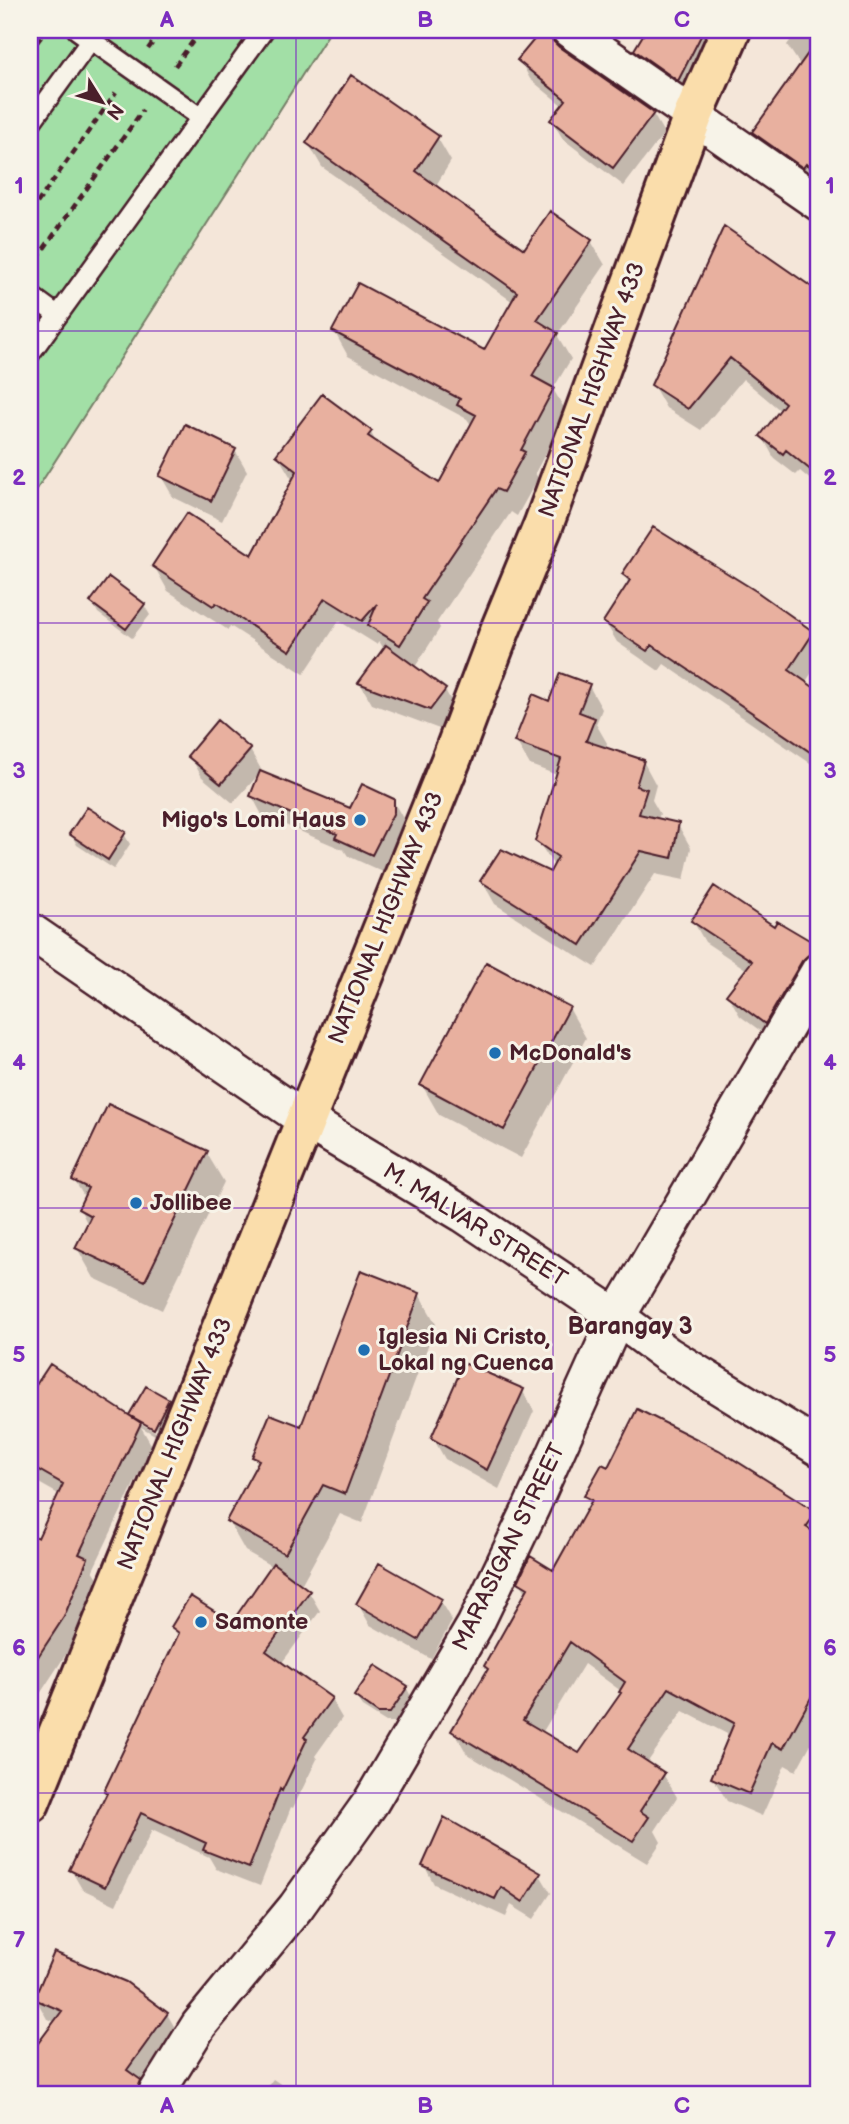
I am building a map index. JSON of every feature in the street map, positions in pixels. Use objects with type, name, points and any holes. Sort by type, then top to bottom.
[{"type":"main road","name":"NATIONAL HIGHWAY 433","points":[[30,1803],[453,755],[543,526],[693,116],[731,30]]},
{"type":"street","points":[[570,30],[819,203]]},
{"type":"street","name":"M. MALVAR STREET","points":[[30,931],[304,1119],[463,1213],[617,1317],[668,1355],[819,1448]]},
{"type":"street","name":"MARASIGAN STREET","points":[[156,2094],[199,2025],[296,1906],[371,1802],[475,1625],[617,1317],[819,971]]},
{"type":"lane","points":[[30,354],[56,314],[264,30]]},
{"type":"lane","points":[[30,124],[89,33],[200,117]]},
{"type":"lane","points":[[30,295],[56,314]]},
{"type":"path","points":[[30,52],[46,30]]},
{"type":"path","points":[[30,213],[162,30]]},
{"type":"path","points":[[30,268],[201,30]]},
{"type":"green space","points":[[30,30],[331,30],[30,500]]},
{"type":"building","points":[[542,30],[559,47],[654,113],[613,168],[550,120],[566,100],[517,60]]},
{"type":"building","points":[[646,30],[704,30],[678,81],[634,50]]},
{"type":"building","points":[[819,38],[819,174],[806,164],[803,168],[752,132]]},
{"type":"building","points":[[351,75],[439,136],[416,171],[524,249],[550,211],[592,240],[537,320],[558,333],[532,376],[554,388],[521,450],[525,452],[503,492],[496,489],[422,599],[427,602],[400,645],[368,625],[377,604],[362,621],[325,598],[290,651],[152,566],[187,513],[252,555],[297,471],[276,455],[322,394],[372,431],[368,436],[439,483],[476,415],[457,405],[460,399],[332,331],[358,283],[484,350],[517,292],[306,143]]},
{"type":"building","points":[[724,226],[819,292],[819,477],[786,450],[783,454],[760,436],[785,403],[730,358],[688,409],[651,385]]},
{"type":"building","points":[[185,424],[236,449],[211,501],[159,476]]},
{"type":"building","points":[[653,527],[756,591],[814,632],[789,670],[819,691],[819,758],[652,645],[647,651],[603,622],[630,580],[622,574]]},
{"type":"building","points":[[109,577],[145,604],[126,629],[90,602]]},
{"type":"building","points":[[386,645],[446,689],[430,710],[358,683]]},
{"type":"building","points":[[560,673],[590,684],[579,712],[595,718],[586,741],[644,760],[636,786],[647,789],[639,814],[679,823],[672,858],[641,851],[581,945],[480,881],[501,849],[550,872],[558,857],[535,841],[561,759],[514,742],[533,694],[549,701]]},
{"type":"building","points":[[217,720],[251,749],[221,784],[187,756]]},
{"type":"building","points":[[260,771],[350,808],[362,784],[394,799],[394,812],[372,855],[335,838],[337,834],[250,796]]},
{"type":"building","points":[[87,807],[126,832],[108,860],[69,834]]},
{"type":"building","points":[[714,886],[774,926],[777,921],[816,944],[802,961],[765,1024],[726,995],[752,961],[691,921]]},
{"type":"building","points":[[486,962],[570,1007],[504,1130],[420,1085]]},
{"type":"building","points":[[108,1104],[208,1151],[145,1281],[75,1248],[91,1216],[78,1209],[88,1188],[72,1180]]},
{"type":"building","points":[[361,1270],[420,1293],[345,1494],[323,1485],[285,1554],[226,1521],[259,1460],[252,1457],[270,1414],[301,1426]]},
{"type":"building","points":[[464,1363],[524,1389],[487,1470],[431,1438]]},
{"type":"building","points":[[50,1364],[141,1423],[79,1554],[88,1558],[64,1617],[30,1669],[30,1534],[38,1538],[63,1484],[30,1465],[30,1394]]},
{"type":"building","points":[[146,1386],[169,1399],[154,1429],[129,1415]]},
{"type":"building","points":[[637,1409],[719,1450],[817,1512],[806,1527],[819,1535],[819,1683],[783,1749],[772,1743],[749,1794],[711,1778],[734,1723],[669,1688],[628,1749],[665,1773],[640,1811],[649,1817],[633,1841],[451,1731],[488,1669],[484,1666],[528,1588],[518,1582],[530,1556],[553,1570],[592,1500],[584,1496],[602,1464],[608,1467]],"holes":[[[570,1642],[625,1682],[619,1692],[621,1693],[579,1753],[523,1720]]]},
{"type":"building","points":[[273,1563],[310,1591],[266,1651],[332,1698],[304,1737],[307,1739],[282,1791],[280,1789],[249,1868],[203,1850],[206,1843],[141,1813],[105,1887],[69,1870],[179,1633],[171,1627],[190,1596],[232,1622]]},
{"type":"building","points":[[379,1563],[442,1599],[418,1640],[356,1604]]},
{"type":"building","points":[[375,1665],[408,1686],[390,1713],[378,1713],[354,1696]]},
{"type":"building","points":[[444,1817],[541,1873],[523,1902],[501,1887],[495,1899],[422,1866]]},
{"type":"building","points":[[54,1952],[126,1982],[168,2013],[127,2070],[141,2080],[136,2094],[30,2094],[30,2054],[62,2011],[34,1999]]},
{"type":"place","name":"Migo's Lomi Haus","points":[[360,820]]},
{"type":"place","name":"McDonald's","points":[[495,1053]]},
{"type":"place","name":"Jollibee","points":[[136,1203]]},
{"type":"place","name":"Iglesia Ni Cristo, Lokal ng Cuenca","points":[[364,1350]]},
{"type":"place","name":"Samonte","points":[[201,1622]]},
{"type":"district","name":"Barangay 3","points":[[630,1326]]}]
